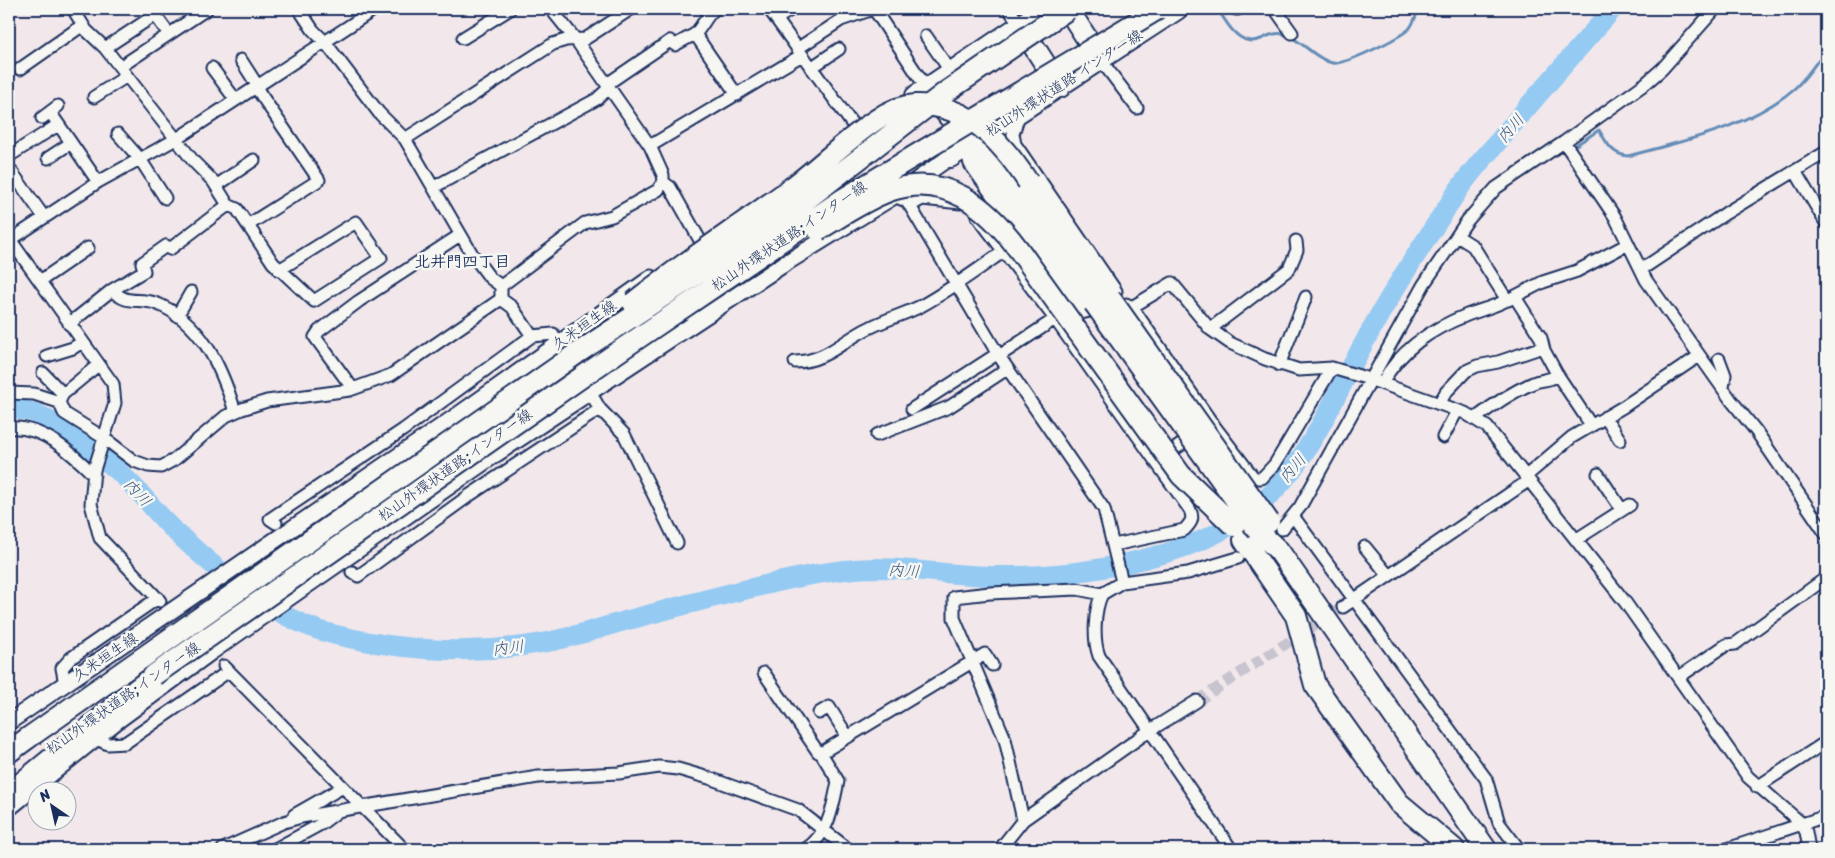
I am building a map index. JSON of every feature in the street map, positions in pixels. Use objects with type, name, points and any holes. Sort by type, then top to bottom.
[{"type":"highway","points":[[1045,9],[1015,17],[951,72],[921,93],[970,143],[988,152],[1085,304],[1254,534]]},
{"type":"highway","points":[[1068,9],[1100,59]]},
{"type":"highway","name":"松山外環状道路;インター線","points":[[9,752],[576,354],[788,213],[946,92],[1068,9]]},
{"type":"highway","name":"松山外環状道路;インター線","points":[[9,779],[154,675],[624,347],[843,199],[906,159],[1072,62],[1158,9]]},
{"type":"highway","name":"松山外環状道路 インター線","points":[[950,157],[1177,9]]},
{"type":"highway","points":[[1015,17],[1060,86]]},
{"type":"highway","points":[[576,354],[658,282],[789,190],[876,119],[894,110],[912,105],[932,105],[954,112],[975,122],[994,137],[1009,153],[1254,534],[1296,616],[1315,685],[1399,803],[1454,849]]},
{"type":"highway","points":[[624,347],[712,297],[820,229],[890,191],[926,187],[949,192],[975,202],[999,224],[1181,475],[1254,534],[1279,551],[1486,849]]},
{"type":"highway","points":[[9,793],[154,675]]},
{"type":"highway","points":[[9,748],[28,738]]},
{"type":"main road","name":"久米垣生線","points":[[9,722],[558,344],[858,132],[921,93]]},
{"type":"main road","points":[[9,808],[117,721],[300,590],[490,458],[795,257],[894,196],[950,157]]},
{"type":"main road","points":[[756,203],[795,257]]},
{"type":"main road","points":[[558,344],[590,392]]},
{"type":"street","points":[[94,97],[169,34],[207,9]]},
{"type":"street","points":[[299,9],[313,30],[325,42],[380,113],[405,140],[434,187],[460,235],[483,268],[501,286],[501,299]]},
{"type":"street","points":[[65,684],[62,668],[71,658],[159,600],[100,538],[91,504],[94,472],[113,412],[115,392],[112,384],[9,240],[98,182],[178,138],[375,9]]},
{"type":"street","points":[[463,38],[481,34],[510,9]]},
{"type":"street","points":[[551,9],[576,40],[650,146],[651,153],[661,168],[663,182],[670,187],[701,242]]},
{"type":"street","points":[[405,140],[553,44],[566,40],[585,39],[631,9]]},
{"type":"street","points":[[434,187],[597,99],[608,86],[670,41],[675,45],[695,34],[715,9]]},
{"type":"street","points":[[769,9],[858,132]]},
{"type":"street","points":[[776,19],[792,9]]},
{"type":"street","points":[[650,146],[737,95],[799,52],[841,14],[874,9],[921,93]]},
{"type":"street","points":[[1276,9],[1292,33]]},
{"type":"street","points":[[1231,849],[1149,731],[1097,650],[1097,606],[1102,594],[1122,579],[1188,572],[1254,534],[1293,516],[1374,380],[1394,335],[1424,284],[1457,236],[1496,188],[1564,142],[1662,69],[1715,9]]},
{"type":"street","points":[[78,11],[83,26],[105,48],[178,138],[194,162],[216,186],[228,205],[237,209],[279,270],[314,300],[381,258],[356,222],[279,270]]},
{"type":"street","points":[[105,48],[155,14],[169,34]]},
{"type":"street","points":[[20,70],[83,26]]},
{"type":"street","points":[[695,34],[737,95]]},
{"type":"street","points":[[926,36],[951,72]]},
{"type":"street","points":[[811,68],[839,49]]},
{"type":"street","points":[[1100,59],[1137,108]]},
{"type":"street","points":[[241,60],[256,86],[319,180],[248,225]]},
{"type":"street","points":[[212,68],[235,99]]},
{"type":"street","points":[[1022,109],[1014,124],[1015,144],[1128,305],[1254,478],[1262,478],[1275,464],[1334,369]]},
{"type":"street","points":[[50,112],[98,182]]},
{"type":"street","points":[[9,156],[58,124]]},
{"type":"street","points":[[118,134],[140,159],[165,198]]},
{"type":"street","points":[[48,158],[71,142]]},
{"type":"street","points":[[1564,142],[1604,201],[1642,269],[1646,280],[1699,356],[1702,357],[1756,430],[1826,534]]},
{"type":"street","points":[[1642,269],[1726,213],[1826,152]]},
{"type":"street","points":[[216,186],[254,160]]},
{"type":"street","points":[[9,168],[44,217]]},
{"type":"street","points":[[1795,171],[1826,223]]},
{"type":"street","points":[[501,286],[585,223],[612,216],[654,193],[663,182]]},
{"type":"street","points":[[894,196],[906,200],[998,355],[1051,435],[1098,499],[1108,520],[1122,579]]},
{"type":"street","points":[[910,206],[927,199],[965,204],[1004,251],[1055,319],[1190,510],[1193,517],[1190,524],[1184,530],[1115,548]]},
{"type":"street","points":[[69,324],[112,290],[144,270],[142,264],[166,246],[172,253],[228,205]]},
{"type":"street","points":[[353,389],[315,337],[319,331],[359,301],[460,235]]},
{"type":"street","points":[[1457,236],[1473,246],[1541,338],[1543,347],[1558,375],[1591,425]]},
{"type":"street","points":[[1210,329],[1289,269],[1297,250],[1296,241]]},
{"type":"street","points":[[1374,380],[1429,333],[1467,315],[1511,299],[1543,282],[1577,271],[1628,244]]},
{"type":"street","points":[[40,281],[88,248]]},
{"type":"street","points":[[795,362],[808,362],[827,355],[871,327],[919,307],[956,285],[1004,251]]},
{"type":"street","points":[[912,409],[1055,319],[1128,305],[1172,283],[1210,329],[1230,343],[1279,365],[1299,370],[1334,369],[1374,380],[1476,418],[1487,427],[1576,539],[1679,676],[1757,787],[1801,823],[1809,849]]},
{"type":"street","points":[[112,290],[121,299],[155,303],[177,316],[206,344],[218,363],[235,412]]},
{"type":"street","points":[[177,316],[191,292]]},
{"type":"street","points":[[1279,365],[1306,297]]},
{"type":"street","points":[[43,373],[61,398],[64,413],[134,461],[148,466],[161,467],[174,460],[212,427],[235,412],[257,403],[353,389],[391,375],[501,299]]},
{"type":"street","points":[[501,299],[512,307],[532,336]]},
{"type":"street","points":[[276,523],[270,519],[403,430],[532,336],[553,334],[558,344]]},
{"type":"street","points":[[47,356],[73,348],[82,342]]},
{"type":"street","points":[[1439,404],[1446,392],[1466,372],[1477,366],[1498,362],[1543,347]]},
{"type":"street","points":[[1343,606],[1527,479],[1563,444],[1699,356]]},
{"type":"street","points":[[1719,359],[1724,375],[1723,387]]},
{"type":"street","points":[[61,398],[98,365]]},
{"type":"street","points":[[878,435],[949,407],[1007,369]]},
{"type":"street","points":[[1476,418],[1511,393],[1536,381],[1549,381],[1558,375]]},
{"type":"street","points":[[590,392],[600,409],[624,434],[677,543]]},
{"type":"street","points":[[9,393],[61,398]]},
{"type":"street","points":[[352,572],[358,576],[470,494],[600,409]]},
{"type":"street","points":[[1443,437],[1457,411]]},
{"type":"street","points":[[1605,417],[1620,440]]},
{"type":"street","points":[[1156,461],[1212,422]]},
{"type":"street","points":[[9,428],[38,432],[57,443],[94,472]]},
{"type":"street","points":[[1576,539],[1626,507],[1598,474]]},
{"type":"street","points":[[1293,516],[1486,779],[1499,823],[1519,849]]},
{"type":"street","points":[[1365,547],[1388,575]]},
{"type":"street","points":[[1679,676],[1726,645],[1735,644],[1826,578]]},
{"type":"street","points":[[1023,820],[1005,739],[954,618],[954,597],[990,593],[1078,589],[1102,594]]},
{"type":"street","points":[[821,753],[973,663],[985,654],[992,664]]},
{"type":"street","points":[[96,739],[108,744],[124,743],[227,668],[404,849]]},
{"type":"street","points":[[764,674],[821,753],[838,781],[832,811],[823,831],[806,849]]},
{"type":"street","points":[[1000,849],[1023,820],[1149,731],[1196,701]]},
{"type":"street","points":[[819,713],[828,707],[848,736]]},
{"type":"street","points":[[1757,787],[1826,742]]},
{"type":"street","points":[[284,822],[361,806],[538,777],[618,774],[659,767],[678,769],[780,802],[798,810],[848,849]]},
{"type":"street","points":[[223,849],[284,822],[343,787]]},
{"type":"street","points":[[275,849],[321,824],[341,810]]},
{"type":"street","points":[[1727,849],[1826,816]]},
{"type":"waterway","points":[[1218,9],[1235,33],[1247,40],[1253,41],[1274,34],[1283,34],[1290,36],[1325,61],[1332,63],[1338,63],[1359,56],[1403,33],[1409,29],[1419,9]]},
{"type":"waterway","name":"内川","points":[[9,409],[27,411],[42,416],[95,452],[126,478],[171,527],[214,566],[272,608],[314,628],[336,635],[387,645],[465,650],[517,647],[542,643],[575,636],[735,592],[801,577],[840,571],[879,568],[982,576],[1015,576],[1090,570],[1144,559],[1195,543],[1236,522],[1268,497],[1294,468],[1315,435],[1389,298],[1459,189],[1480,162],[1613,9]]},
{"type":"waterway","points":[[1573,147],[1599,130],[1607,144],[1614,151],[1628,156],[1693,138],[1737,123],[1777,102],[1795,88],[1826,49]]},
{"type":"tunnel","points":[[284,528],[352,572]]},
{"type":"tunnel","points":[[160,601],[190,631]]},
{"type":"tunnel","points":[[1197,701],[1343,607]]},
{"type":"district","name":"北井門四丁目","points":[[462,261]]}]
